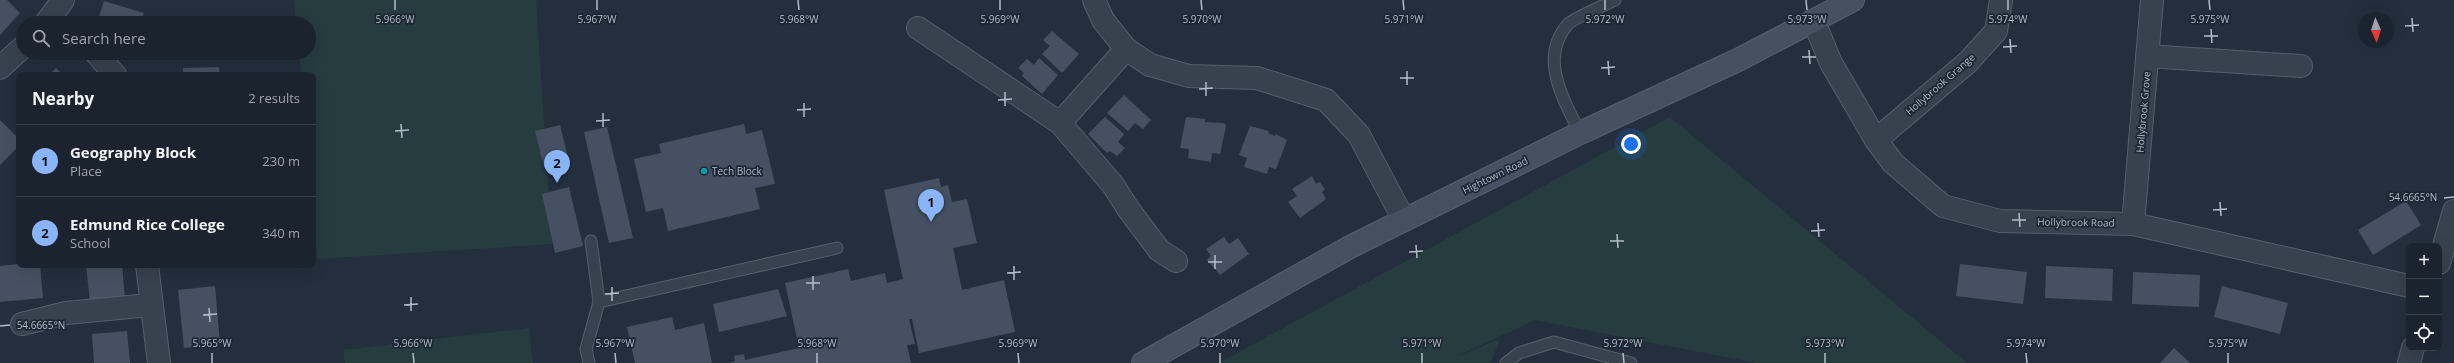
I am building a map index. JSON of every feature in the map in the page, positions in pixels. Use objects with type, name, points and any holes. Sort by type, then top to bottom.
[{"type":"main road","name":"Hightown Road","points":[[1143,363],[1343,251],[1580,133],[1738,60],[1814,22],[1853,0]]},
{"type":"street","points":[[1094,0],[1103,20],[1126,49],[1150,65],[1189,76],[1257,78],[1326,100],[1359,135],[1404,220]]},
{"type":"street","name":"Hollybrook Grange","points":[[1876,140],[1968,62],[1996,31],[2000,0]]},
{"type":"street","name":"Hollybrook Grove","points":[[2133,224],[2152,0]]},
{"type":"street","name":"Hollybrook Road","points":[[1814,22],[1831,64],[1876,140],[1893,163],[1943,206],[2000,221],[2133,224],[2406,285]]},
{"type":"street","points":[[918,28],[1060,123],[1113,185],[1128,210],[1159,250],[1176,261]]},
{"type":"street","points":[[1060,123],[1126,49]]},
{"type":"street","points":[[0,68],[16,53]]},
{"type":"street","points":[[2148,56],[2301,66]]},
{"type":"street","points":[[102,60],[112,72]]},
{"type":"street","points":[[2442,253],[2454,211]]},
{"type":"street","points":[[147,268],[150,305],[159,363]]},
{"type":"street","points":[[22,324],[66,313],[150,305]]},
{"type":"street","points":[[2409,363],[2412,351]]},
{"type":"lane","points":[[1580,133],[1556,83],[1554,50],[1568,24],[1615,0]]},
{"type":"lane","points":[[589,363],[586,349],[599,302],[591,241]]},
{"type":"lane","points":[[599,302],[837,248]]},
{"type":"lane","points":[[1506,363],[1519,353],[1554,342],[1631,363]]},
{"type":"green space","points":[[294,0],[536,0],[552,244],[317,259],[316,72],[301,72],[300,60],[316,60],[316,16],[295,16]]},
{"type":"green space","points":[[1672,116],[1671,118],[1967,363],[1756,363],[1535,320],[1453,358],[1500,339],[1490,363],[1219,363]]},
{"type":"green space","points":[[529,328],[533,363],[345,363],[343,350]]},
{"type":"building","points":[[0,0],[7,0],[20,13],[0,35]]},
{"type":"building","points":[[104,1],[144,13],[143,16],[99,16]]},
{"type":"building","points":[[1052,31],[1079,54],[1062,73],[1042,54],[1050,46],[1043,40]]},
{"type":"building","points":[[1039,58],[1058,75],[1042,94],[1022,76],[1024,73],[1018,68],[1027,59],[1034,65]]},
{"type":"building","points":[[219,67],[220,72],[183,72],[183,68]]},
{"type":"building","points":[[56,68],[60,72],[52,72]]},
{"type":"building","points":[[1124,95],[1151,120],[1143,129],[1135,123],[1128,131],[1107,113]]},
{"type":"building","points":[[1105,117],[1124,134],[1118,142],[1125,148],[1117,156],[1110,151],[1107,153],[1088,134]]},
{"type":"building","points":[[1186,117],[1205,119],[1205,122],[1224,123],[1226,126],[1220,154],[1212,153],[1211,162],[1188,158],[1189,149],[1180,148]]},
{"type":"building","points":[[0,120],[16,136],[16,149],[0,165]]},
{"type":"building","name":"Tech Block","points":[[744,124],[746,134],[762,130],[775,184],[755,188],[760,209],[668,231],[663,208],[646,212],[634,159],[661,153],[659,144]]},
{"type":"building","points":[[560,125],[569,161],[544,167],[535,131]]},
{"type":"building","points":[[1250,126],[1269,131],[1268,133],[1275,136],[1276,134],[1287,140],[1276,169],[1269,167],[1267,174],[1244,167],[1247,158],[1239,155]]},
{"type":"building","points":[[607,127],[633,238],[609,243],[584,132]]},
{"type":"building","points":[[1312,176],[1316,184],[1320,182],[1325,189],[1322,192],[1326,199],[1300,218],[1288,202],[1297,196],[1292,189]]},
{"type":"building","points":[[939,178],[941,187],[948,185],[952,202],[967,199],[977,243],[953,248],[962,290],[1004,280],[1015,332],[919,353],[912,319],[909,319],[915,344],[907,345],[911,363],[730,363],[735,361],[734,356],[744,354],[745,360],[799,348],[785,283],[848,269],[851,281],[885,273],[887,283],[903,279],[884,190]]},
{"type":"building","points":[[569,187],[583,246],[555,253],[542,194]]},
{"type":"building","points":[[2406,201],[2421,225],[2373,255],[2358,230]]},
{"type":"building","points":[[1224,237],[1229,244],[1238,238],[1249,254],[1220,275],[1207,260],[1211,256],[1206,249]]},
{"type":"building","points":[[16,264],[16,268],[40,268],[43,298],[0,302],[0,266]]},
{"type":"building","points":[[1960,264],[2027,272],[2023,304],[1956,296]]},
{"type":"building","points":[[2046,266],[2113,269],[2112,301],[2045,298]]},
{"type":"building","points":[[86,268],[122,268],[125,299],[90,302]]},
{"type":"building","points":[[2133,272],[2200,275],[2199,307],[2132,304]]},
{"type":"building","points":[[215,286],[220,344],[184,348],[178,290]]},
{"type":"building","points":[[2222,286],[2288,303],[2280,334],[2214,317]]},
{"type":"building","points":[[778,289],[787,316],[719,332],[713,304]]},
{"type":"building","points":[[672,317],[675,330],[704,323],[712,363],[635,363],[627,327]]},
{"type":"building","points":[[127,331],[130,363],[94,363],[92,334]]},
{"type":"building","points":[[2174,348],[2190,363],[2160,363]]},
{"type":"place","name":"Tech Block","points":[[704,171]]},
{"type":"place","name":"Edmund Rice College","points":[[557,183]]},
{"type":"place","name":"Geography Block","points":[[931,222]]}]
